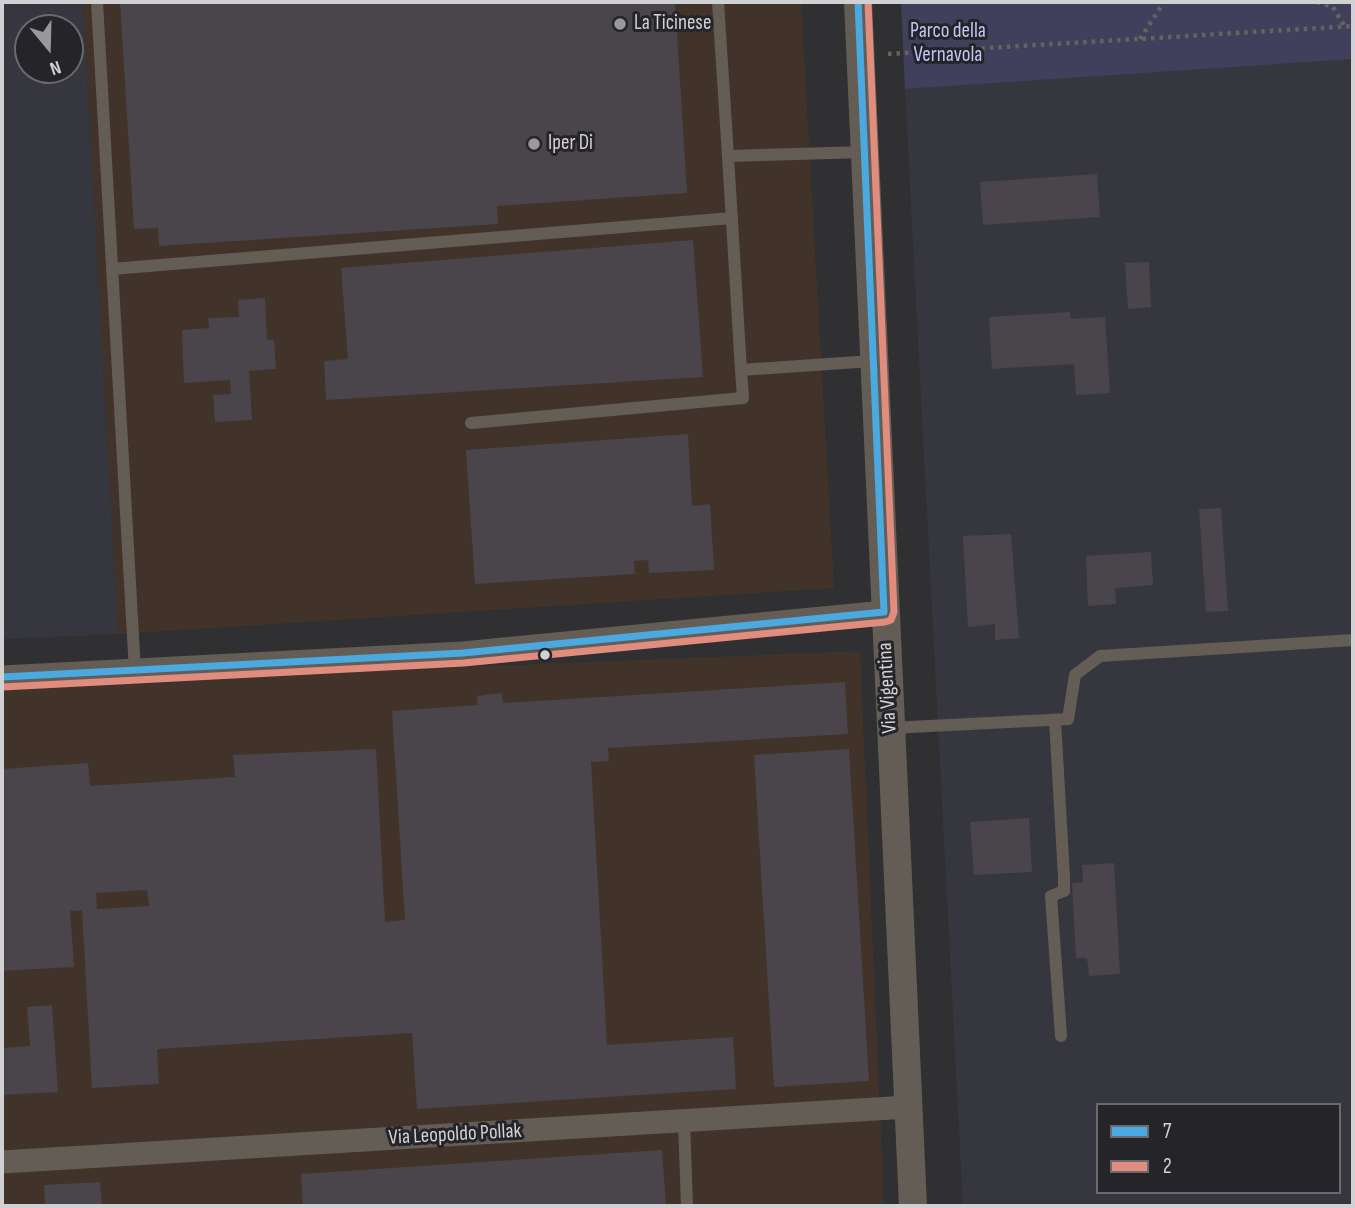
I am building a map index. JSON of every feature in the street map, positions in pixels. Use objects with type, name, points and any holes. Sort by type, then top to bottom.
[{"type":"street","name":"Via Vigentina","points":[[858,2],[872,361],[913,1206]]},
{"type":"street","points":[[2,677],[463,653],[884,612]]},
{"type":"street","name":"Via Leopoldo Pollak","points":[[2,1162],[908,1107]]},
{"type":"lane","points":[[97,2],[135,671]]},
{"type":"lane","points":[[471,423],[743,398],[718,2]]},
{"type":"lane","points":[[728,156],[864,152]]},
{"type":"lane","points":[[112,269],[732,218]]},
{"type":"lane","points":[[741,370],[872,361]]},
{"type":"lane","points":[[889,728],[1068,719],[1076,675],[1100,656],[1353,640]]},
{"type":"lane","points":[[1055,720],[1064,877],[1063,891],[1051,896],[1061,1036]]},
{"type":"lane","points":[[684,1121],[687,1206]]},
{"type":"path","points":[[1139,39],[1164,2]]},
{"type":"path","points":[[1317,2],[1333,7],[1345,27]]},
{"type":"path","points":[[887,54],[1353,26]]},
{"type":"shaded area","points":[[2,2],[83,2],[84,14],[14,14],[14,84],[84,84],[84,20],[118,634],[2,639]]},
{"type":"shaded area","points":[[83,2],[801,2],[834,588],[118,634]]},
{"type":"shaded area","points":[[1353,59],[1353,1206],[963,1206],[905,89]]},
{"type":"shaded area","points":[[860,651],[884,1206],[2,1206],[2,686]]},
{"type":"green space","name":"Parco della Vernavola","points":[[901,2],[1353,2],[1353,59],[905,89]]},
{"type":"building","points":[[120,2],[675,2],[687,193],[497,206],[498,224],[159,246],[158,228],[134,229]]},
{"type":"building","points":[[1097,174],[1100,217],[983,225],[980,182]]},
{"type":"building","points":[[693,240],[703,377],[326,400],[324,361],[348,359],[341,268]]},
{"type":"building","points":[[1149,262],[1151,307],[1128,309],[1125,263]]},
{"type":"building","points":[[265,298],[267,340],[274,340],[276,369],[249,371],[252,420],[215,422],[213,395],[231,394],[230,380],[184,383],[182,330],[209,328],[208,318],[239,317],[238,300]]},
{"type":"building","points":[[1070,312],[1071,319],[1105,317],[1110,393],[1076,395],[1074,364],[992,369],[989,317]]},
{"type":"building","points":[[688,434],[692,506],[710,504],[714,570],[649,573],[648,560],[634,561],[635,574],[475,584],[466,450]]},
{"type":"building","points":[[1221,508],[1228,611],[1206,612],[1199,509]]},
{"type":"building","points":[[1011,534],[1019,638],[995,640],[995,624],[968,627],[963,536]]},
{"type":"building","points":[[1151,552],[1153,585],[1115,588],[1116,604],[1088,606],[1086,556]]},
{"type":"building","points":[[845,682],[848,734],[608,748],[609,761],[591,762],[607,1045],[733,1037],[736,1089],[417,1109],[412,1033],[157,1049],[159,1084],[92,1088],[82,910],[70,911],[74,967],[2,971],[2,769],[88,763],[90,786],[235,777],[233,755],[376,749],[385,922],[405,920],[392,711],[478,705],[477,696],[502,693],[503,703]],"holes":[[[147,890],[149,906],[97,909],[96,893]]]},
{"type":"building","points":[[849,749],[869,1081],[774,1087],[754,755]]},
{"type":"building","points":[[1029,818],[1032,872],[974,875],[970,822]]},
{"type":"building","points":[[1114,863],[1120,974],[1089,976],[1087,958],[1076,958],[1072,883],[1083,882],[1082,865]]},
{"type":"building","points":[[52,1005],[58,1092],[2,1095],[2,1048],[30,1046],[27,1007]]},
{"type":"building","points":[[662,1150],[666,1206],[303,1206],[301,1174]]},
{"type":"building","points":[[100,1182],[102,1206],[45,1206],[44,1185]]},
{"type":"transit line","name":"7","points":[[858,2],[884,612]]},
{"type":"transit line","name":"2","points":[[3,687],[464,663],[891,620],[894,612],[868,2]]},
{"type":"transit line","name":"7","points":[[2,677],[463,653],[884,612]]},
{"type":"place","name":"La Ticinese","points":[[620,24]]},
{"type":"place","name":"Iper Di","points":[[534,144]]}]
